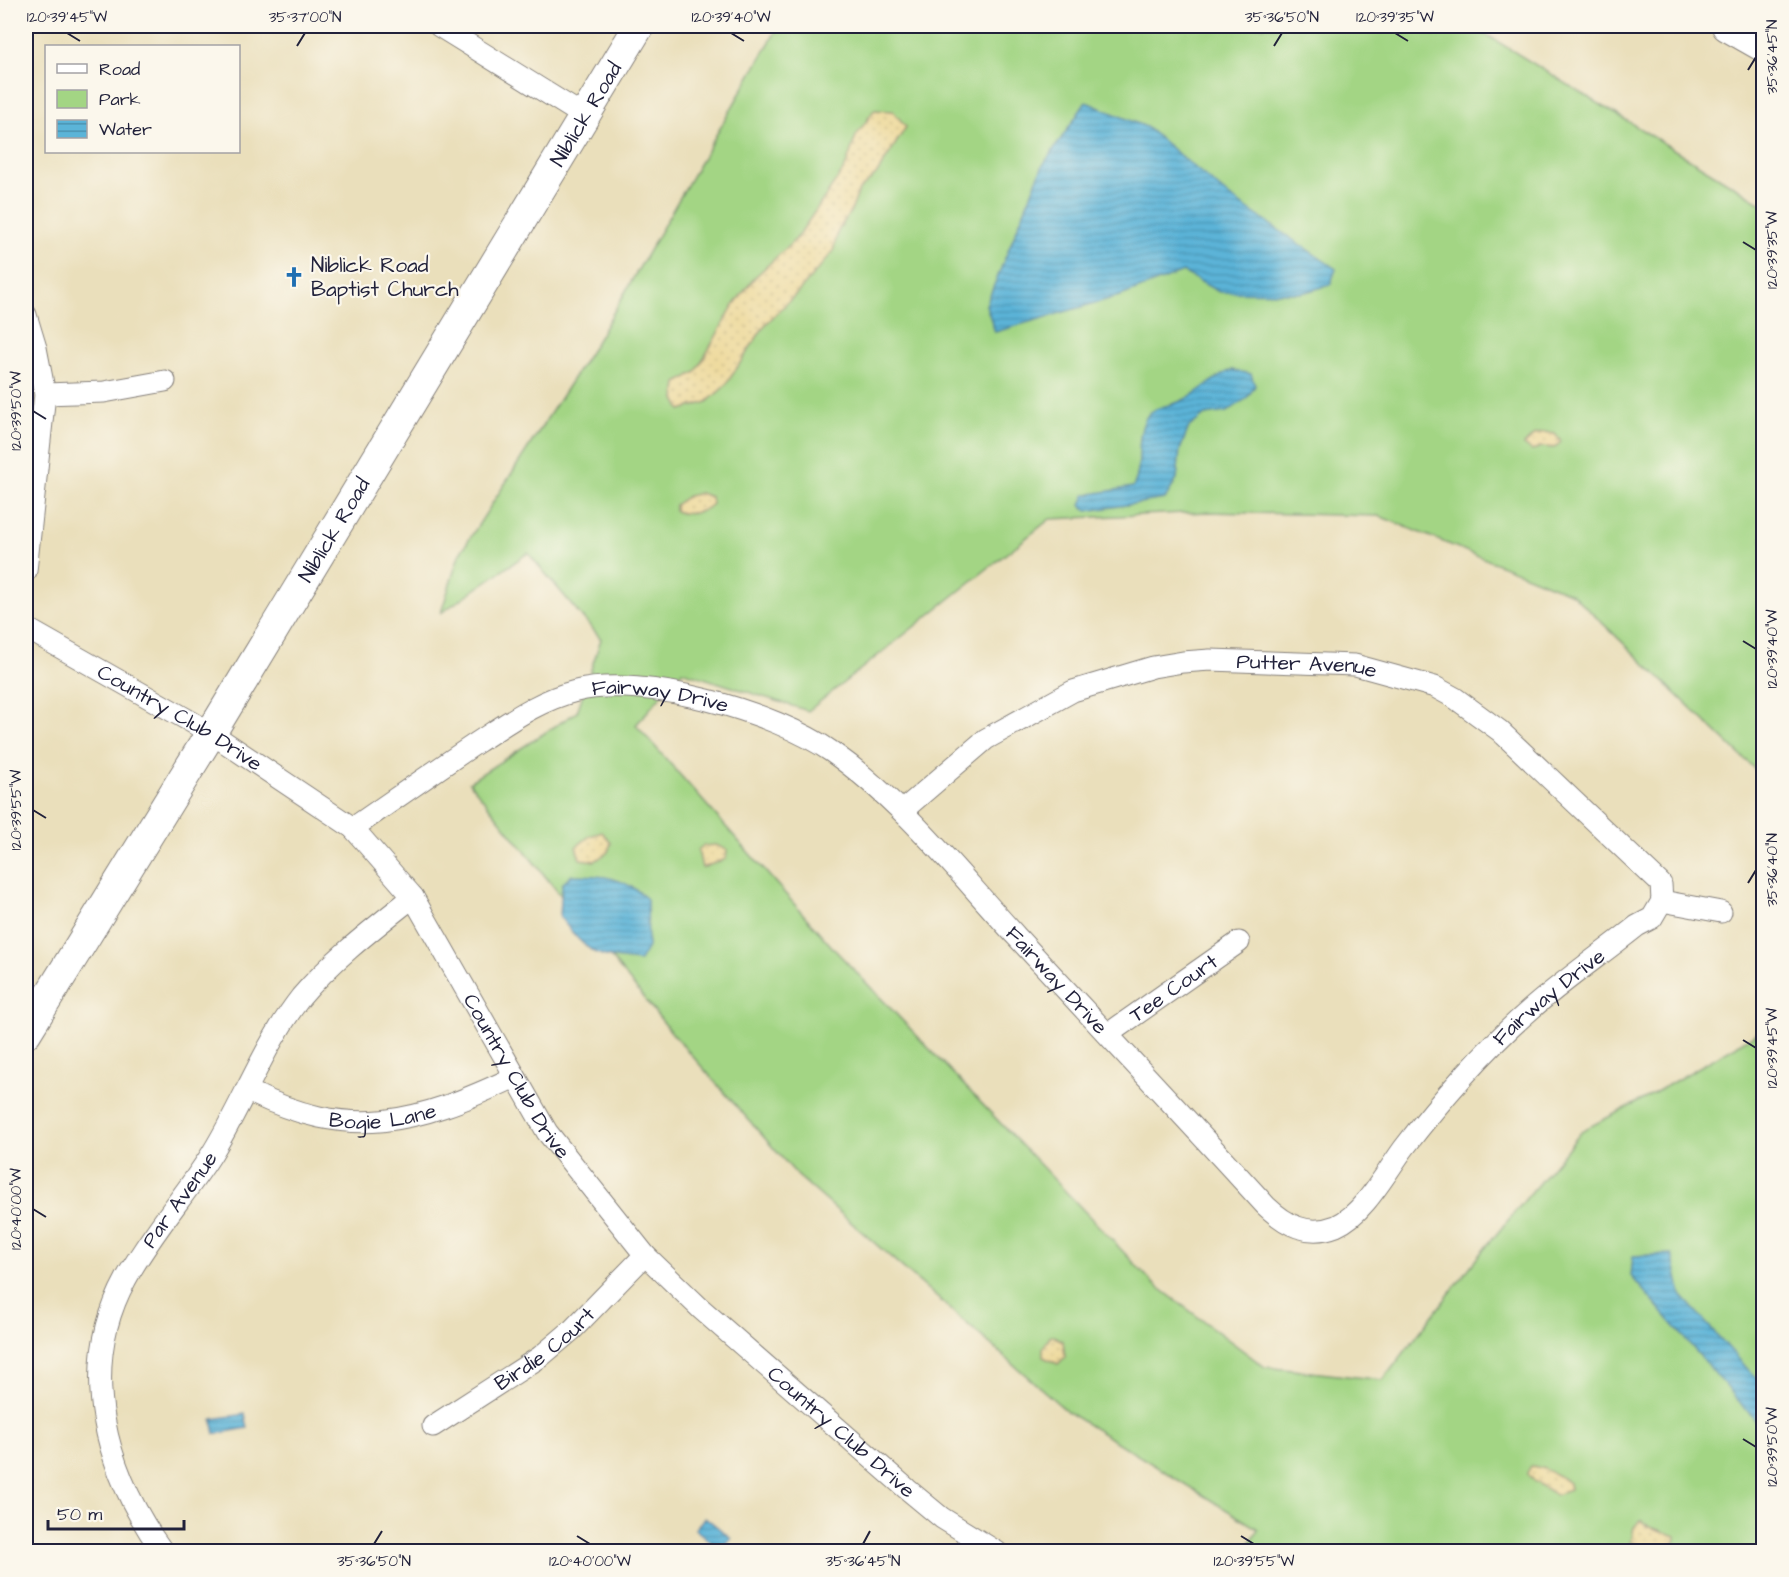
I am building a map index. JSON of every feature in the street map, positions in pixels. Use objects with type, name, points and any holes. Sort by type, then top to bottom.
[{"type":"main road","name":"Niblick Road","points":[[26,1033],[211,733],[639,26]]},
{"type":"main road","points":[[1729,26],[1764,47]]},
{"type":"street","points":[[439,26],[468,33],[585,116]]},
{"type":"street","points":[[26,315],[36,348],[45,394],[26,571]]},
{"type":"street","points":[[45,394],[104,392],[165,381]]},
{"type":"street","name":"Country Club Drive","points":[[26,628],[211,733],[353,828],[413,897],[547,1132],[645,1256],[700,1308],[924,1503],[942,1518],[997,1551]]},
{"type":"street","name":"Putter Avenue","points":[[902,811],[986,739],[1072,691],[1153,667],[1183,662],[1210,660],[1355,664],[1435,687],[1500,731],[1661,884],[1662,901]]},
{"type":"street","name":"Fairway Drive","points":[[353,828],[521,714],[554,697],[580,690],[613,687],[670,693],[718,704],[798,731],[832,752],[902,811],[1280,1219],[1289,1226],[1313,1231],[1335,1226],[1347,1219],[1374,1191],[1405,1147],[1484,1054],[1530,1010],[1637,926],[1652,918],[1662,901]]},
{"type":"street","name":"Par Avenue","points":[[163,1551],[144,1525],[113,1462],[103,1416],[101,1367],[109,1322],[125,1281],[147,1245],[211,1154],[248,1091],[275,1038],[301,998],[337,959],[413,897]]},
{"type":"street","points":[[1662,901],[1721,912]]},
{"type":"street","name":"Tee Court","points":[[1108,1034],[1239,942]]},
{"type":"street","name":"Bogie Lane","points":[[248,1091],[279,1106],[308,1115],[342,1122],[393,1122],[430,1113],[515,1077]]},
{"type":"street","name":"Birdie Court","points":[[434,1426],[540,1357],[572,1330],[645,1256]]},
{"type":"green space","points":[[779,26],[1472,26],[1763,204],[1763,777],[1572,594],[1379,516],[1208,512],[1050,519],[808,711],[682,671],[636,725],[834,949],[1154,1284],[1265,1367],[1383,1380],[1480,1254],[1583,1130],[1644,1099],[1763,1030],[1763,1551],[1246,1551],[1258,1529],[1069,1413],[798,1176],[672,1033],[469,782],[577,712],[601,639],[528,553],[441,613],[459,555],[594,346]]},
{"type":"sand","points":[[874,110],[893,111],[906,127],[876,175],[859,190],[852,209],[838,231],[833,252],[765,325],[725,386],[707,402],[681,410],[675,399],[677,383],[696,372],[733,306],[755,277],[796,239],[845,168],[856,136]]},
{"type":"sand","points":[[1544,432],[1555,434],[1561,442],[1554,448],[1541,447],[1532,451],[1524,445],[1534,435]]},
{"type":"sand","points":[[700,493],[711,497],[712,504],[700,511],[690,513],[675,511],[675,505],[688,496]]},
{"type":"sand","points":[[602,832],[611,843],[608,852],[595,861],[580,859],[576,847],[590,836]]},
{"type":"sand","points":[[716,845],[727,850],[726,859],[702,868],[698,850],[703,846]]},
{"type":"sand","points":[[1051,1335],[1063,1341],[1065,1357],[1058,1364],[1043,1357],[1043,1348]]},
{"type":"sand","points":[[1531,1466],[1560,1477],[1569,1483],[1570,1490],[1556,1495],[1535,1482],[1527,1473]]},
{"type":"sand","points":[[1641,1520],[1650,1527],[1676,1536],[1675,1543],[1653,1548],[1631,1542],[1634,1527]]},
{"type":"water","points":[[1086,102],[1146,127],[1230,197],[1336,269],[1330,285],[1302,293],[1219,292],[1183,272],[1123,295],[995,332],[986,305],[1043,165]]},
{"type":"water","points":[[1232,370],[1251,374],[1255,386],[1247,398],[1227,412],[1205,415],[1189,427],[1180,450],[1177,479],[1165,499],[1087,511],[1081,505],[1085,495],[1133,487],[1137,474],[1140,439],[1144,421],[1149,413],[1177,403]]},
{"type":"water","points":[[572,875],[593,876],[622,882],[647,899],[648,947],[640,961],[612,958],[593,951],[578,939],[560,917],[562,884]]},
{"type":"water","points":[[1672,1254],[1681,1295],[1763,1386],[1763,1429],[1631,1276],[1633,1256]]},
{"type":"water","points":[[245,1414],[248,1428],[215,1434],[212,1419]]},
{"type":"water","points":[[705,1517],[731,1538],[721,1550],[695,1529]]},
{"type":"place","name":"Niblick Road Baptist Church","points":[[294,277]]}]
